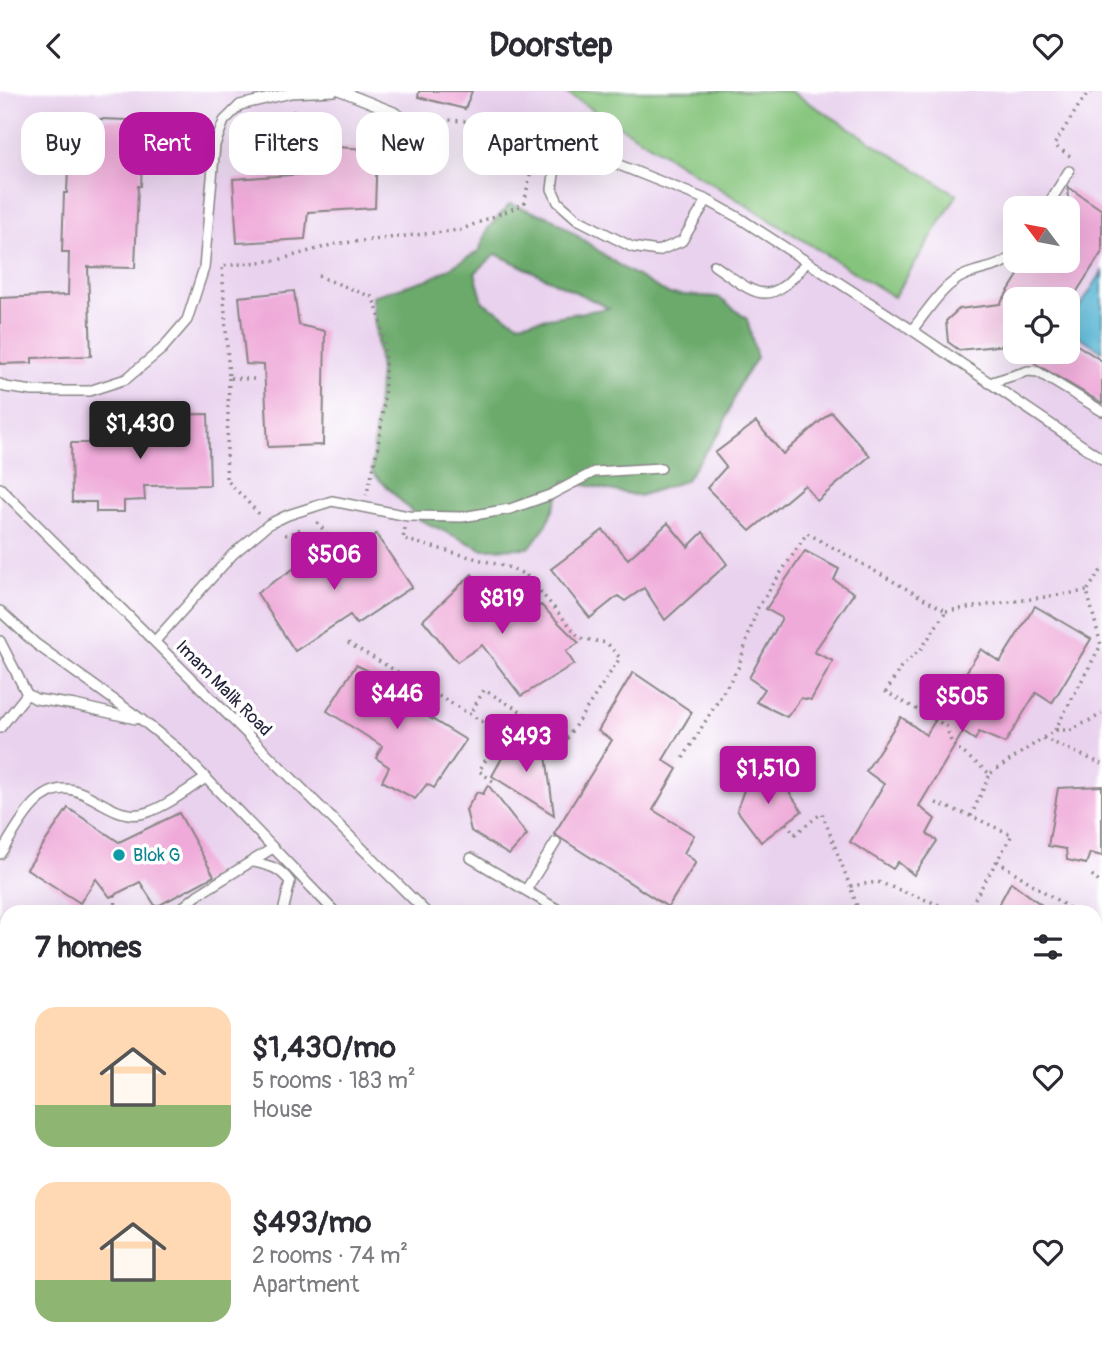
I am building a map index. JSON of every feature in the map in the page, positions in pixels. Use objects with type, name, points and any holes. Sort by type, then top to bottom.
[{"type":"lane","points":[[0,384],[33,391],[89,391],[126,379],[162,349],[187,320],[204,268],[215,145],[225,121],[240,105],[291,93],[334,91]]},
{"type":"lane","points":[[341,91],[394,112]]},
{"type":"lane","points":[[623,167],[707,200],[741,219],[912,330],[1102,459]]},
{"type":"lane","points":[[1053,196],[1069,171]]},
{"type":"lane","points":[[554,175],[552,189],[558,202],[577,219],[632,247],[658,251],[682,241],[707,200]]},
{"type":"lane","points":[[714,265],[750,290],[760,293],[777,292],[790,283],[806,263]]},
{"type":"lane","points":[[912,330],[951,284],[965,275],[1003,264]]},
{"type":"lane","points":[[989,383],[1028,371],[1038,372],[1102,411]]},
{"type":"lane","points":[[155,641],[233,554],[269,524],[288,515],[332,501],[408,516],[461,517],[510,509],[550,495],[594,473],[661,468]]},
{"type":"lane","name":"Imam Malik Road","points":[[0,488],[419,905]]},
{"type":"lane","points":[[0,611],[36,644],[179,750],[328,905]]},
{"type":"lane","points":[[0,641],[27,694],[36,699],[142,720]]},
{"type":"lane","points":[[0,728],[27,694]]},
{"type":"lane","points":[[0,854],[36,801],[48,792],[66,788],[80,792],[120,813],[140,814],[156,808],[206,778]]},
{"type":"lane","points":[[526,890],[556,842]]},
{"type":"lane","points":[[186,905],[273,848]]},
{"type":"lane","points":[[471,858],[551,905]]},
{"type":"lane","points":[[254,862],[274,866],[283,872],[289,882],[284,905]]},
{"type":"path","points":[[1069,171],[1078,161],[1054,145],[1083,99],[1092,91]]},
{"type":"path","points":[[335,545],[318,522],[274,539],[269,524],[226,479],[229,378],[222,266],[278,260],[335,244],[460,230],[524,204],[530,175]]},
{"type":"path","points":[[318,277],[372,297],[379,311],[387,377],[373,473],[363,507]]},
{"type":"path","points":[[229,378],[254,379]]},
{"type":"path","points":[[408,516],[403,539],[511,568],[526,575],[580,638],[607,643],[620,658],[567,738],[484,690],[470,714]]},
{"type":"path","points":[[683,758],[738,668],[757,609],[807,533],[946,611],[1087,591],[1102,569]]},
{"type":"path","points":[[971,816],[990,774],[1055,730],[1101,645],[1087,591]]},
{"type":"path","points":[[946,611],[922,648],[901,667],[886,692],[946,726],[952,744],[990,774]]},
{"type":"path","points":[[348,643],[502,733],[479,771],[497,784]]},
{"type":"path","points":[[1055,730],[1071,730],[1102,713]]},
{"type":"path","points":[[1044,738],[1102,764]]},
{"type":"path","points":[[936,803],[1012,835],[971,905]]},
{"type":"path","points":[[786,823],[795,834],[822,813],[857,905]]},
{"type":"path","points":[[997,861],[1063,905]]},
{"type":"path","points":[[1092,876],[1102,885]]},
{"type":"path","points":[[850,886],[878,882],[939,905]]},
{"type":"path","points":[[116,895],[116,905]]},
{"type":"shaded area","points":[[0,91],[1102,91],[1102,905],[0,905]]},
{"type":"green space","points":[[563,91],[790,91],[957,195],[894,297],[623,128],[623,112],[597,112]]},
{"type":"green space","points":[[510,204],[552,218],[623,268],[669,294],[718,297],[747,319],[757,358],[740,383],[722,429],[685,481],[639,496],[565,481],[547,524],[529,548],[482,549],[420,520],[372,472],[380,371],[372,296],[432,278],[479,251],[488,228]],"holes":[[[496,254],[609,308],[518,323],[483,302],[475,273]]]},
{"type":"water","points":[[1102,272],[1102,351],[1080,337],[1080,307]]},
{"type":"building","points":[[419,91],[472,91],[465,109],[418,97]]},
{"type":"building","points":[[105,119],[119,120],[119,175],[141,175],[141,186],[138,186],[135,268],[88,267],[91,356],[32,358],[32,363],[0,364],[0,298],[68,295],[69,252],[62,252],[64,193],[67,193],[68,175],[105,175]]},
{"type":"building","points":[[342,147],[356,148],[356,175],[376,175],[375,208],[308,212],[305,239],[237,243],[233,179],[342,175]]},
{"type":"building","points":[[1068,187],[1102,210],[1102,252],[1080,287],[1011,287],[1019,273],[1080,273],[1080,196],[1068,196]]},
{"type":"building","points":[[294,291],[299,325],[325,331],[323,445],[268,447],[264,365],[246,364],[239,297]]},
{"type":"building","points":[[1003,299],[1003,345],[959,350],[948,342],[946,321],[959,309],[1000,304]]},
{"type":"building","points":[[1080,347],[1102,361],[1102,403],[1036,364],[1080,364]]},
{"type":"building","points":[[831,412],[870,456],[817,501],[805,485],[750,531],[707,488],[726,467],[715,453],[756,422],[783,454]]},
{"type":"building","points":[[208,414],[210,485],[144,486],[145,500],[124,501],[124,512],[96,512],[96,502],[72,502],[71,443],[96,443],[95,424],[120,423],[120,432],[152,431],[152,415]]},
{"type":"building","points":[[668,523],[688,547],[703,532],[727,564],[665,620],[644,588],[625,601],[618,596],[590,618],[551,569],[603,530],[628,559]]},
{"type":"building","points":[[376,534],[412,587],[356,624],[350,615],[295,651],[257,593],[308,559],[318,573]]},
{"type":"building","points":[[805,551],[839,569],[834,580],[854,593],[814,652],[833,661],[811,700],[801,698],[787,717],[756,702],[765,689],[749,678],[782,618],[766,609]]},
{"type":"building","points":[[472,574],[510,622],[541,605],[579,643],[566,651],[574,664],[521,696],[482,645],[457,662],[423,620]]},
{"type":"building","points":[[1035,606],[1091,639],[1052,703],[1036,693],[1005,743],[979,732],[975,740],[963,732],[919,806],[935,819],[927,834],[937,841],[914,875],[898,862],[893,869],[850,842],[884,784],[866,771],[901,717],[926,735],[981,649],[1000,662]]},
{"type":"building","points":[[356,665],[414,693],[409,705],[466,740],[434,788],[427,784],[415,799],[382,781],[389,767],[376,758],[382,746],[327,711]]},
{"type":"building","points":[[633,672],[692,712],[663,760],[677,769],[653,810],[694,835],[684,853],[696,862],[669,905],[665,905],[554,834],[612,740],[598,731]]},
{"type":"building","points":[[513,738],[546,755],[554,815],[492,776]]},
{"type":"building","points":[[774,770],[802,811],[761,842],[737,810],[744,790]]},
{"type":"building","points":[[488,785],[527,835],[509,855],[471,831],[466,810],[477,792],[483,794]]},
{"type":"building","points":[[1102,786],[1102,856],[1090,853],[1086,864],[1067,860],[1066,849],[1048,846],[1058,788]]},
{"type":"building","name":"Blok G","points":[[68,808],[119,842],[179,813],[214,876],[160,905],[155,905],[140,882],[110,897],[96,879],[80,903],[27,869]]},
{"type":"building","points":[[1011,882],[1042,905],[999,905]]},
{"type":"place","name":"Blok G","points":[[119,855]]}]
